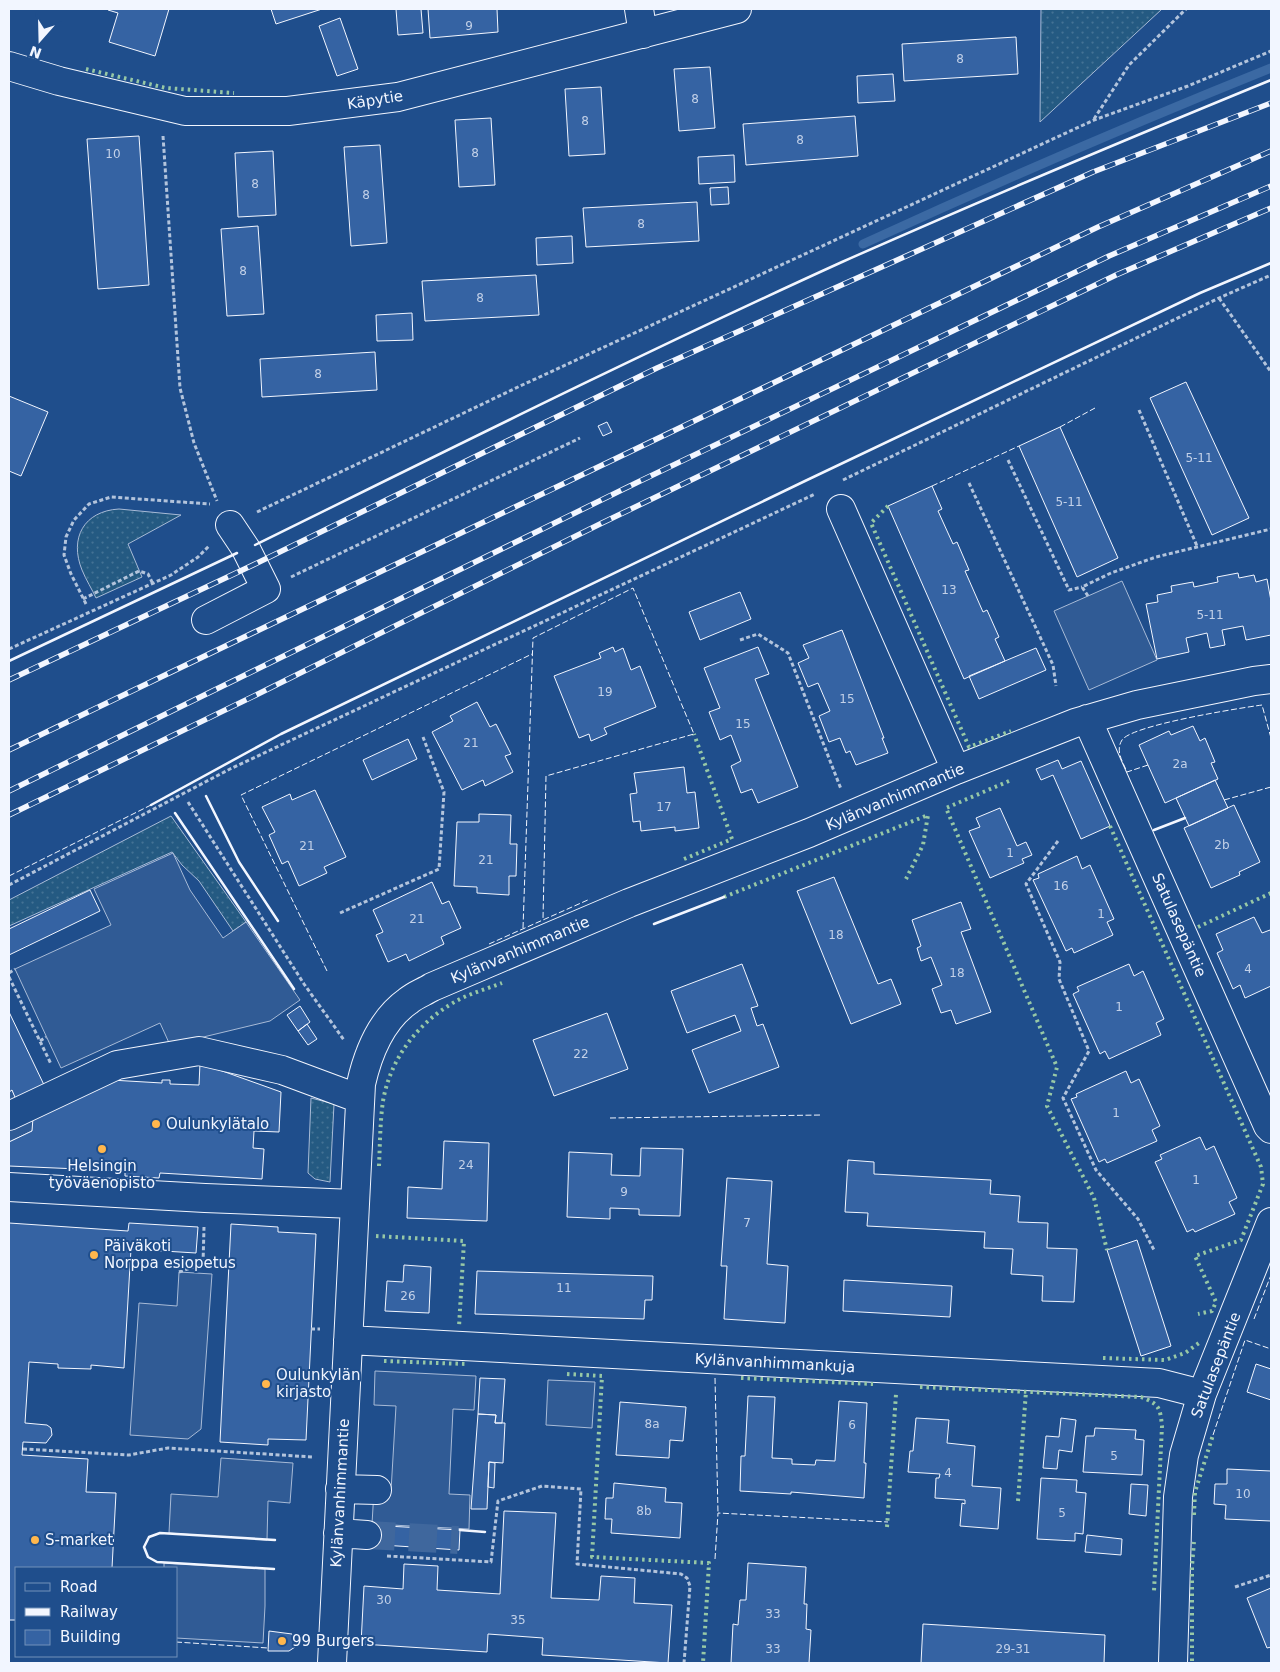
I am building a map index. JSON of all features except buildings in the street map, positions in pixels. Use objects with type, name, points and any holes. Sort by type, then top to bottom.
[{"type":"street","name":"Käpytie","points":[[9,66],[59,81],[185,111],[288,111],[398,97],[641,21],[737,9]]},
{"type":"street","points":[[832,499],[956,770]]},
{"type":"street","points":[[206,620],[266,589],[246,549],[230,525]]},
{"type":"street","name":"Kylänvanhimmantie","points":[[332,1663],[361,1084],[375,1041],[390,1018],[408,1001],[432,988],[629,903],[809,834],[956,770],[1087,719],[1137,705],[1271,679]]},
{"type":"street","name":"Satulasepäntie","points":[[1087,719],[1268,1126],[1271,1129]]},
{"type":"street","points":[[9,1116],[117,1065],[199,1051],[282,1070],[360,1098]]},
{"type":"street","points":[[9,1187],[354,1204]]},
{"type":"street","name":"Satulasepäntie","points":[[1173,1663],[1178,1497],[1184,1455],[1202,1394],[1271,1222]]},
{"type":"street","name":"Kylänvanhimmankuja","points":[[348,1340],[1159,1383],[1202,1394]]},
{"type":"street","points":[[340,1489],[376,1490]]},
{"type":"street","points":[[338,1533],[375,1545]]},
{"type":"path","points":[[1094,120],[1129,65],[1186,9]]},
{"type":"path","points":[[9,649],[171,575],[198,557],[230,525],[518,387],[1094,120],[1188,86],[1271,51]]},
{"type":"path","points":[[86,604],[64,555],[66,537],[74,520],[89,504],[111,497],[218,504],[194,443],[180,388],[161,106]]},
{"type":"path","points":[[840,482],[1218,298],[1271,275]]},
{"type":"path","points":[[1218,298],[1271,372]]},
{"type":"path","points":[[1138,410],[1197,546]]},
{"type":"path","points":[[266,589],[580,438]]},
{"type":"path","points":[[1008,460],[1069,590],[1082,587],[1111,573],[1156,557],[1271,529]]},
{"type":"path","points":[[969,483],[1053,665],[1056,686]]},
{"type":"path","points":[[9,886],[230,769],[832,499]]},
{"type":"path","points":[[83,598],[140,572],[148,574],[152,584]]},
{"type":"path","points":[[1082,587],[1088,596]]},
{"type":"path","points":[[740,640],[758,634],[788,653],[850,816]]},
{"type":"path","points":[[340,913],[440,869],[444,792],[423,737]]},
{"type":"path","points":[[188,802],[299,976],[350,1048],[369,1056]]},
{"type":"path","points":[[1058,842],[1026,884],[1060,962],[1059,979],[1089,1051],[1063,1098],[1096,1170],[1138,1219],[1154,1250]]},
{"type":"path","points":[[9,973],[15,969]]},
{"type":"path","points":[[9,977],[63,1090]]},
{"type":"path","points":[[40,1041],[46,1037]]},
{"type":"path","points":[[179,1272],[203,1264],[205,1198]]},
{"type":"path","points":[[23,1449],[129,1455],[168,1448],[321,1457]]},
{"type":"path","points":[[375,1545],[491,1562],[498,1501],[542,1486],[581,1489],[577,1564],[681,1574],[687,1578],[690,1586],[684,1663]]},
{"type":"path","points":[[1236,1587],[1271,1575]]},
{"type":"shaded area","points":[[1041,9],[1162,9],[1040,122]]},
{"type":"shaded area","points":[[119,509],[181,515],[128,544],[142,577],[96,598],[78,558],[77,547],[79,537],[88,521],[107,511]]},
{"type":"shaded area","points":[[1122,581],[1157,660],[1089,690],[1054,611]]},
{"type":"shaded area","points":[[171,816],[246,922],[233,931],[199,881],[182,865],[172,852],[9,926],[9,900]]},
{"type":"shaded area","points":[[173,853],[190,890],[223,938],[246,922],[300,1000],[270,1021],[170,1045],[160,1023],[61,1068],[15,969],[111,925],[94,889]]},
{"type":"shaded area","points":[[45,1087],[32,1131],[9,1142],[9,1092],[12,1090],[17,1101]]},
{"type":"shaded area","points":[[311,1098],[334,1104],[330,1182],[315,1179],[308,1173]]},
{"type":"shaded area","points":[[179,1272],[212,1274],[201,1429],[188,1439],[130,1435],[139,1303],[177,1306]]},
{"type":"shaded area","points":[[375,1371],[476,1376],[474,1410],[453,1409],[449,1494],[470,1495],[469,1529],[372,1524],[374,1490],[391,1491],[396,1406],[374,1405]]},
{"type":"shaded area","points":[[548,1380],[595,1382],[592,1428],[546,1425]]},
{"type":"shaded area","points":[[221,1458],[293,1463],[290,1503],[268,1501],[267,1540],[169,1533],[171,1494],[218,1497]]},
{"type":"shaded area","points":[[164,1563],[265,1569],[263,1643],[178,1638],[178,1567],[164,1567]]},
{"type":"waterway","points":[[863,244],[1066,153],[1271,68]]},
{"type":"tunnel","points":[[367,1535],[458,1540]]},
{"type":"railway","points":[[9,680],[253,565],[657,368],[1093,172],[1271,103]]},
{"type":"railway","points":[[9,750],[1098,227],[1271,151]]},
{"type":"railway","points":[[9,791],[636,483],[1109,256],[1271,186]]},
{"type":"railway","points":[[9,815],[602,523],[1116,275],[1271,208]]},
{"type":"hedge","points":[[86,69],[166,88],[234,93]]},
{"type":"hedge","points":[[888,506],[871,523],[969,747],[1011,731]]},
{"type":"hedge","points":[[684,859],[732,839],[694,734]]},
{"type":"hedge","points":[[1009,781],[946,808],[1057,1067],[1047,1106],[1094,1198],[1107,1250]]},
{"type":"hedge","points":[[724,897],[928,815],[923,845],[906,879]]},
{"type":"hedge","points":[[1110,826],[1261,1167],[1263,1184],[1241,1240],[1195,1256],[1216,1302],[1212,1311],[1198,1314]]},
{"type":"hedge","points":[[1198,927],[1271,893]]},
{"type":"hedge","points":[[379,1166],[383,1101],[387,1084],[401,1053],[422,1027],[447,1006],[462,998],[502,983]]},
{"type":"hedge","points":[[376,1236],[464,1241],[459,1327]]},
{"type":"hedge","points":[[1103,1358],[1165,1360],[1185,1353],[1199,1343]]},
{"type":"hedge","points":[[384,1361],[466,1364]]},
{"type":"hedge","points":[[567,1374],[602,1376],[592,1557],[709,1563],[703,1663]]},
{"type":"hedge","points":[[741,1378],[873,1384]]},
{"type":"hedge","points":[[920,1387],[1141,1397],[1155,1404],[1159,1410],[1162,1426],[1154,1591]]},
{"type":"hedge","points":[[1018,1501],[1026,1391]]},
{"type":"hedge","points":[[887,1527],[896,1394]]},
{"type":"hedge","points":[[1194,1515],[1195,1492],[1213,1435]]},
{"type":"hedge","points":[[1192,1661],[1192,1566],[1194,1542]]},
{"type":"fence","points":[[1060,427],[1095,408]]},
{"type":"fence","points":[[932,486],[1019,446]]},
{"type":"fence","points":[[523,928],[533,638],[633,588],[694,734],[546,776],[543,919]]},
{"type":"fence","points":[[327,971],[241,795],[532,654]]},
{"type":"fence","points":[[1148,765],[1127,772],[1119,752],[1120,744],[1130,734],[1165,723],[1262,705],[1271,738]]},
{"type":"fence","points":[[1224,800],[1271,787]]},
{"type":"fence","points":[[9,876],[151,805]]},
{"type":"fence","points":[[489,944],[590,899]]},
{"type":"fence","points":[[610,1118],[822,1115]]},
{"type":"fence","points":[[1254,1319],[1271,1275]]},
{"type":"fence","points":[[1213,1435],[1245,1340],[1271,1349]]},
{"type":"fence","points":[[715,1378],[718,1513]]},
{"type":"fence","points":[[715,1559],[718,1513],[888,1522]]},
{"type":"fence","points":[[178,1642],[268,1648]]},
{"type":"wall","points":[[255,545],[621,366],[842,262],[1271,80]]},
{"type":"wall","points":[[151,805],[281,734],[1200,293],[1271,263]]},
{"type":"wall","points":[[9,661],[237,553]]},
{"type":"wall","points":[[206,796],[239,862],[278,921]]},
{"type":"wall","points":[[175,813],[294,989]]},
{"type":"wall","points":[[1154,830],[1185,818]]},
{"type":"wall","points":[[654,924],[724,897]]},
{"type":"wall","points":[[460,1530],[485,1532]]},
{"type":"wall","points":[[274,1569],[157,1562],[148,1557],[144,1547],[149,1537],[160,1533],[275,1540]]},
{"type":"place","name":"Oulunkylätalo","points":[[156,1124]]},
{"type":"place","name":"Helsingin työväenopisto","points":[[102,1149]]},
{"type":"place","name":"Päiväkoti Norppa esiopetus","points":[[94,1255]]},
{"type":"place","name":"Oulunkylän kirjasto","points":[[266,1384]]},
{"type":"place","name":"S-market","points":[[35,1540]]},
{"type":"place","name":"99 Burgers","points":[[282,1641]]}]
